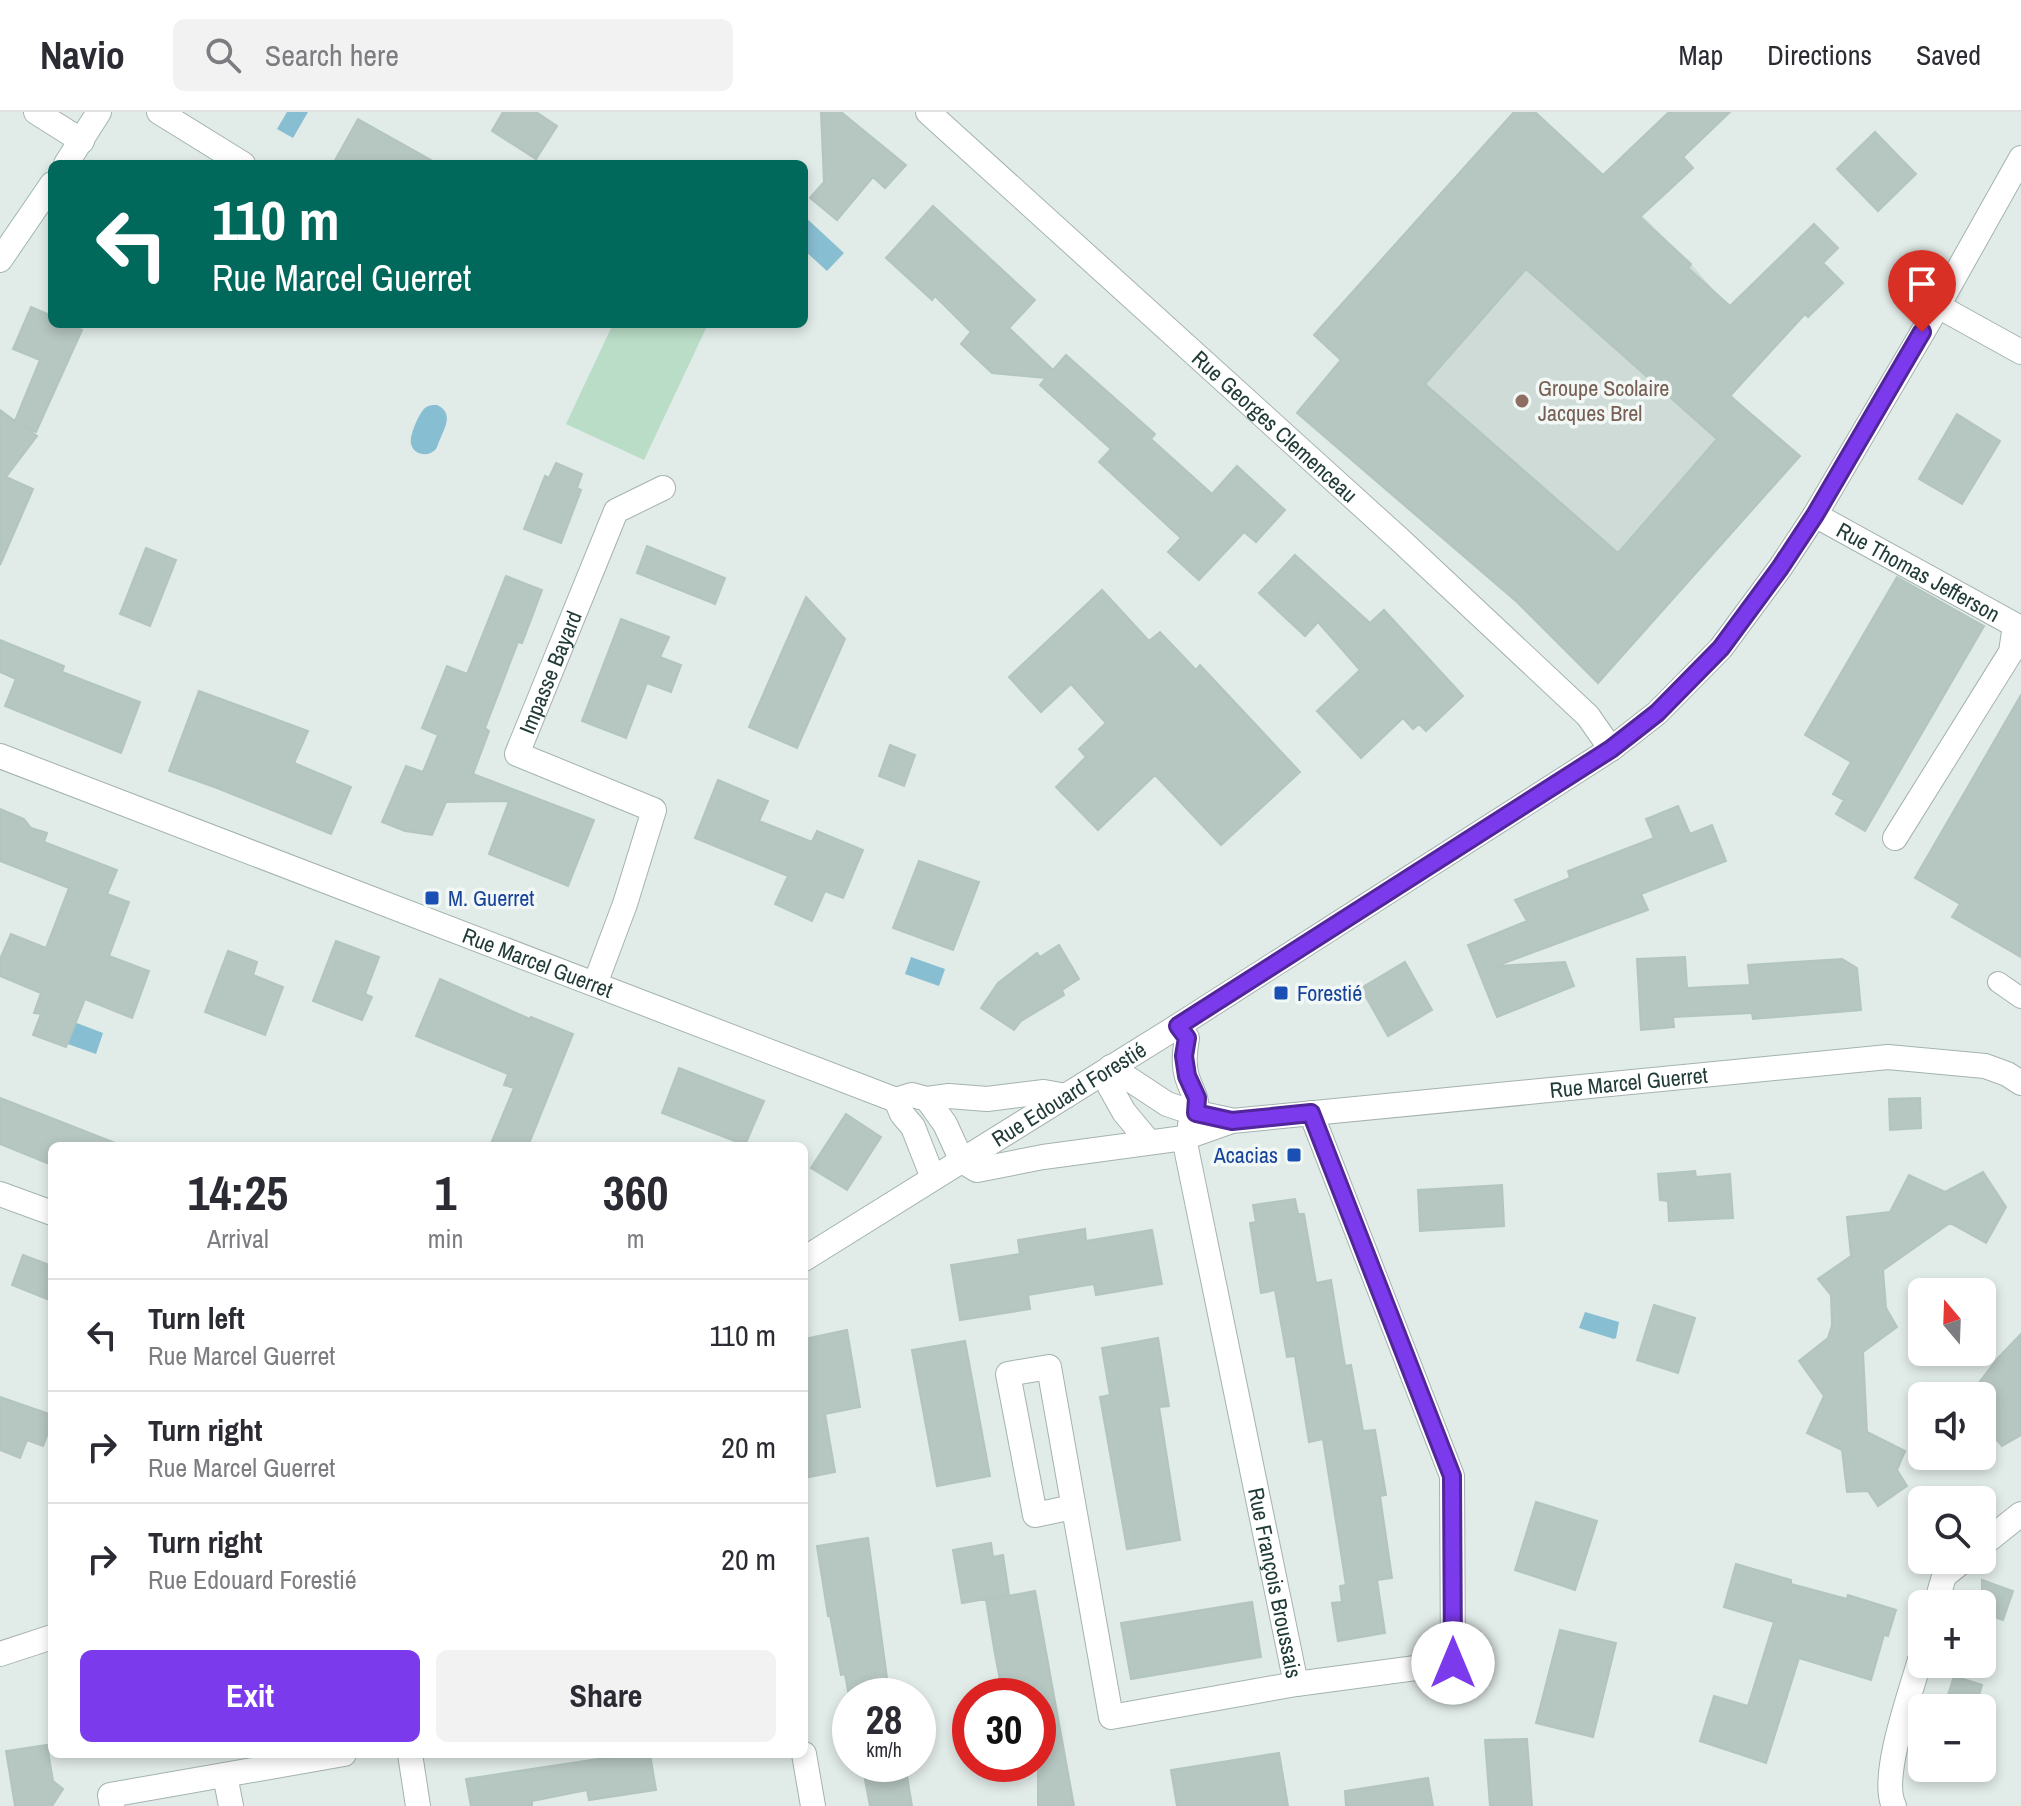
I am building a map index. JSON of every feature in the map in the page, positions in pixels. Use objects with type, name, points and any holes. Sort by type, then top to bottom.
[{"type":"street","points":[[36,112],[82,141]]},
{"type":"street","points":[[69,160],[99,112]]},
{"type":"street","points":[[159,112],[237,160]]},
{"type":"street","name":"Rue Georges Clemenceau","points":[[928,112],[1410,549],[1588,716],[1611,749]]},
{"type":"street","name":"Rue Edouard Forestié","points":[[808,1256],[1178,1026],[1611,749],[1657,713],[1721,648],[1815,515],[2021,158]]},
{"type":"street","points":[[0,260],[48,190]]},
{"type":"street","points":[[1938,306],[2021,352]]},
{"type":"street","name":"Impasse Bayard","points":[[595,984],[625,904],[654,810],[517,754],[616,511],[663,488]]},
{"type":"street","name":"Rue Thomas Jefferson","points":[[1815,515],[2015,625],[2011,652],[1895,838]]},
{"type":"street","name":"Rue Marcel Guerret","points":[[0,756],[896,1100],[912,1095],[927,1099],[949,1096],[987,1099],[1044,1092],[1066,1096]]},
{"type":"street","points":[[1178,1026],[1187,1038],[1184,1056],[1187,1076],[1197,1098],[1196,1113],[1184,1138]]},
{"type":"street","name":"Rue Marcel Guerret","points":[[962,1161],[977,1170],[1043,1157],[1184,1138],[1232,1121],[1888,1057],[1985,1066],[2021,1083]]},
{"type":"street","points":[[1111,1067],[1110,1087],[1124,1112],[1149,1142]]},
{"type":"street","name":"Rue Marcel Guerret","points":[[1111,1067],[1167,1104],[1232,1121]]},
{"type":"street","points":[[927,1099],[945,1124],[962,1161]]},
{"type":"street","points":[[896,1100],[913,1127],[933,1178]]},
{"type":"street","name":"Rue François Broussais","points":[[1184,1138],[1296,1684],[1453,1663],[1452,1476],[1311,1113]]},
{"type":"street","points":[[0,1194],[48,1212]]},
{"type":"street","points":[[1073,1507],[1035,1515],[1008,1374],[1049,1367],[1111,1717],[1296,1684]]},
{"type":"street","points":[[1996,1534],[2021,1514]]},
{"type":"street","points":[[0,1654],[48,1638]]},
{"type":"street","points":[[1894,1806],[1890,1798],[1891,1762],[1915,1678]]},
{"type":"street","points":[[112,1806],[110,1795],[321,1758]]},
{"type":"street","points":[[411,1758],[418,1806]]},
{"type":"street","points":[[805,1758],[813,1806]]},
{"type":"street","points":[[225,1775],[231,1806]]},
{"type":"lane","points":[[1998,982],[2021,998]]},
{"type":"shaded area","name":"Groupe Scolaire Jacques Brel","points":[[1514,112],[1535,112],[1691,264],[1718,295],[1775,347],[1731,394],[1800,456],[1598,683],[1516,602],[1297,413],[1341,360],[1314,335]]},
{"type":"green space","points":[[611,328],[706,328],[644,460],[566,424]]},
{"type":"water","points":[[287,112],[308,112],[293,138],[277,129]]},
{"type":"water","points":[[808,220],[844,253],[827,271],[808,254]]},
{"type":"water","points":[[437,405],[445,411],[445,428],[436,449],[429,454],[418,453],[411,444],[415,425],[425,408]]},
{"type":"water","points":[[911,957],[945,969],[939,986],[905,974]]},
{"type":"water","points":[[53,1014],[103,1033],[96,1054],[45,1036]]},
{"type":"water","points":[[1585,1312],[1619,1322],[1616,1338],[1579,1328]]},
{"type":"building","points":[[503,112],[536,112],[557,126],[536,159],[492,131]]},
{"type":"building","points":[[821,112],[841,112],[906,165],[885,188],[873,177],[837,220],[810,198],[824,182]]},
{"type":"building","name":"Groupe Scolaire Jacques Brel","points":[[1514,112],[1535,112],[1603,175],[1669,112],[1730,112],[1683,157],[1693,168],[1640,217],[1691,264],[1688,268],[1730,306],[1814,224],[1838,248],[1823,263],[1843,283],[1808,317],[1805,314],[1730,396],[1800,456],[1598,683],[1517,602],[1297,413],[1341,360],[1314,335]],"holes":[[[1526,269],[1717,439],[1618,553],[1425,384]]]},
{"type":"building","points":[[358,119],[431,160],[335,160]]},
{"type":"building","points":[[1875,132],[1916,174],[1878,211],[1837,169]]},
{"type":"building","points":[[933,206],[1035,300],[1009,328],[1053,370],[1066,355],[1155,434],[1151,439],[1212,494],[1237,466],[1285,510],[1256,542],[1244,532],[1199,580],[1168,552],[1181,538],[1099,462],[1111,449],[1040,385],[1046,378],[992,373],[961,344],[971,332],[935,296],[932,300],[886,258]]},
{"type":"building","points":[[31,307],[48,314],[48,328],[82,330],[36,432],[23,426],[37,436],[6,477],[33,489],[0,565],[0,410],[15,421],[40,360],[13,349]]},
{"type":"building","points":[[1957,414],[2000,441],[1962,504],[1919,479]]},
{"type":"building","points":[[556,463],[582,474],[577,488],[581,490],[561,543],[524,529],[545,476],[549,478]]},
{"type":"building","points":[[647,546],[725,578],[715,604],[637,573]]},
{"type":"building","points":[[146,548],[176,560],[150,626],[120,614]]},
{"type":"building","points":[[1295,555],[1370,623],[1384,610],[1463,696],[1426,731],[1419,724],[1413,729],[1403,718],[1361,758],[1317,711],[1360,670],[1318,622],[1305,636],[1259,593]]},
{"type":"building","points":[[506,576],[542,590],[485,728],[489,731],[473,774],[594,820],[568,886],[489,854],[509,801],[446,802],[432,835],[405,831],[382,822],[406,766],[423,772],[438,735],[422,728],[447,666],[467,674]]},
{"type":"building","points":[[1897,577],[1984,626],[1865,831],[1836,814],[1844,800],[1833,794],[1851,762],[1805,735]]},
{"type":"building","points":[[1102,590],[1149,641],[1160,632],[1196,670],[1200,665],[1300,772],[1221,845],[1155,775],[1098,830],[1056,787],[1086,757],[1079,749],[1106,723],[1071,684],[1041,712],[1009,677]]},
{"type":"building","points":[[806,597],[845,639],[797,748],[749,727]]},
{"type":"building","points":[[621,619],[669,637],[660,657],[681,665],[671,692],[647,683],[626,738],[582,721]]},
{"type":"building","points":[[0,640],[64,666],[62,672],[140,702],[121,753],[5,706],[16,679],[0,672]]},
{"type":"building","points":[[199,691],[308,731],[294,763],[351,787],[331,834],[169,771]]},
{"type":"building","points":[[2021,695],[2021,957],[1952,917],[1960,904],[1915,878]]},
{"type":"building","points":[[890,745],[915,755],[904,786],[879,776]]},
{"type":"building","points":[[718,780],[768,801],[759,821],[812,842],[817,831],[863,850],[843,898],[825,891],[812,921],[775,904],[788,876],[695,838]]},
{"type":"building","points":[[1678,806],[1690,834],[1712,825],[1726,861],[1641,894],[1648,910],[1496,966],[1565,962],[1574,986],[1497,1017],[1468,945],[1527,921],[1515,900],[1570,878],[1568,871],[1654,838],[1646,819]]},
{"type":"building","points":[[0,809],[24,819],[31,828],[47,833],[44,842],[117,870],[107,894],[129,902],[109,956],[149,971],[132,1018],[85,999],[66,1047],[33,1035],[41,1014],[34,1013],[41,993],[0,976],[0,959],[11,934],[46,948],[69,888],[0,861]]},
{"type":"building","points":[[919,861],[979,882],[953,950],[893,928]]},
{"type":"building","points":[[336,941],[379,957],[365,994],[372,997],[362,1020],[313,1001]]},
{"type":"building","points":[[1059,945],[1079,979],[1062,990],[1064,995],[1021,1021],[1014,1030],[981,1008],[998,983],[1037,953],[1040,957]]},
{"type":"building","points":[[228,951],[257,962],[253,975],[283,987],[265,1035],[205,1012]]},
{"type":"building","points":[[1685,957],[1687,988],[1750,985],[1748,965],[1842,959],[1857,968],[1861,1010],[1753,1019],[1752,1013],[1673,1017],[1674,1027],[1641,1030],[1637,959]]},
{"type":"building","points":[[1405,962],[1432,1010],[1388,1036],[1361,988]]},
{"type":"building","points":[[440,979],[530,1019],[573,1034],[530,1142],[492,1142],[514,1088],[504,1085],[508,1074],[416,1036]]},
{"type":"building","points":[[679,1068],[764,1101],[746,1142],[737,1142],[662,1113]]},
{"type":"building","points":[[0,1098],[113,1142],[48,1142],[48,1163],[0,1144]]},
{"type":"building","points":[[1920,1098],[1921,1128],[1890,1130],[1889,1099]]},
{"type":"building","points":[[846,1114],[881,1137],[847,1190],[811,1168]]},
{"type":"building","points":[[1695,1171],[1696,1177],[1730,1174],[1733,1218],[1669,1221],[1668,1201],[1660,1200],[1658,1174]]},
{"type":"building","points":[[1983,1172],[2006,1207],[1986,1243],[1950,1223],[1883,1270],[1886,1308],[1897,1327],[1863,1352],[1867,1432],[1905,1451],[1897,1470],[1907,1486],[1878,1506],[1868,1491],[1847,1492],[1842,1450],[1807,1433],[1824,1396],[1799,1361],[1828,1338],[1832,1325],[1831,1295],[1818,1279],[1851,1256],[1847,1217],[1890,1212],[1909,1175],[1945,1192]]},
{"type":"building","points":[[1502,1185],[1504,1226],[1420,1231],[1418,1190]]},
{"type":"building","points":[[1295,1199],[1298,1214],[1304,1214],[1316,1283],[1331,1280],[1345,1366],[1351,1365],[1363,1431],[1375,1430],[1386,1495],[1380,1496],[1392,1578],[1377,1580],[1385,1633],[1338,1641],[1332,1603],[1342,1602],[1340,1586],[1346,1585],[1323,1439],[1309,1442],[1295,1356],[1287,1357],[1275,1290],[1261,1293],[1250,1223],[1256,1222],[1253,1205]]},
{"type":"building","points":[[1085,1229],[1086,1241],[1152,1230],[1162,1284],[1096,1295],[1094,1284],[1028,1295],[1030,1309],[960,1320],[951,1265],[1020,1254],[1018,1240]]},
{"type":"building","points":[[23,1255],[48,1264],[48,1299],[12,1285]]},
{"type":"building","points":[[1654,1305],[1695,1318],[1678,1373],[1637,1360]]},
{"type":"building","points":[[847,1330],[860,1407],[825,1414],[835,1472],[808,1477],[808,1338]]},
{"type":"building","points":[[2021,1334],[2021,1435],[2002,1446],[1996,1439],[1996,1382],[1980,1382],[1992,1366],[1996,1366],[1997,1359]]},
{"type":"building","points":[[1158,1338],[1169,1406],[1159,1407],[1180,1540],[1127,1549],[1100,1397],[1110,1395],[1102,1348]]},
{"type":"building","points":[[965,1341],[990,1476],[937,1486],[912,1350]]},
{"type":"building","points":[[0,1397],[48,1414],[48,1433],[43,1446],[27,1440],[20,1458],[0,1450]]},
{"type":"building","points":[[1536,1502],[1597,1521],[1575,1590],[1515,1570]]},
{"type":"building","points":[[868,1538],[887,1678],[846,1678],[845,1674],[841,1675],[817,1546]]},
{"type":"building","points":[[991,1543],[993,1557],[1003,1555],[1009,1595],[962,1603],[953,1550]]},
{"type":"building","points":[[1736,1564],[1791,1580],[1791,1584],[1847,1599],[1848,1595],[1896,1610],[1888,1636],[1884,1635],[1871,1680],[1799,1658],[1766,1763],[1700,1741],[1714,1696],[1748,1706],[1774,1622],[1724,1607]]},
{"type":"building","points":[[1982,1580],[2013,1591],[2003,1620],[1996,1618],[1996,1590],[1982,1590]]},
{"type":"building","points":[[1035,1591],[1051,1678],[1000,1678],[986,1600]]},
{"type":"building","points":[[1252,1602],[1261,1657],[1131,1679],[1121,1623]]},
{"type":"building","points":[[1560,1630],[1616,1643],[1593,1737],[1536,1723]]},
{"type":"building","points":[[1953,1678],[1982,1685],[1979,1694],[1948,1694]]},
{"type":"building","points":[[1056,1707],[1074,1806],[1038,1806],[1038,1782],[1056,1782]]},
{"type":"building","points":[[1527,1739],[1532,1806],[1490,1806],[1485,1740]]},
{"type":"building","points":[[47,1745],[53,1781],[63,1789],[52,1806],[15,1806],[6,1751]]},
{"type":"building","points":[[1279,1753],[1288,1806],[1177,1806],[1171,1770]]},
{"type":"building","points":[[605,1758],[651,1758],[656,1790],[589,1800],[587,1790],[532,1801],[532,1806],[471,1806],[466,1779]]},
{"type":"building","points":[[1428,1778],[1433,1806],[1346,1806],[1345,1791]]},
{"type":"building","points":[[865,1782],[908,1782],[912,1806],[870,1806]]},
{"type":"place","name":"Groupe Scolaire Jacques Brel","points":[[1522,401]]},
{"type":"place","name":"M. Guerret","points":[[432,898]]},
{"type":"place","name":"Forestié","points":[[1281,993]]},
{"type":"place","name":"Acacias","points":[[1294,1155]]},
{"type":"route","points":[[1453,1663],[1452,1476],[1311,1113],[1232,1121],[1196,1113],[1197,1098],[1187,1076],[1184,1056],[1187,1038],[1178,1026],[1611,749],[1657,713],[1721,648],[1780,568],[1815,515],[1922,332]]}]
